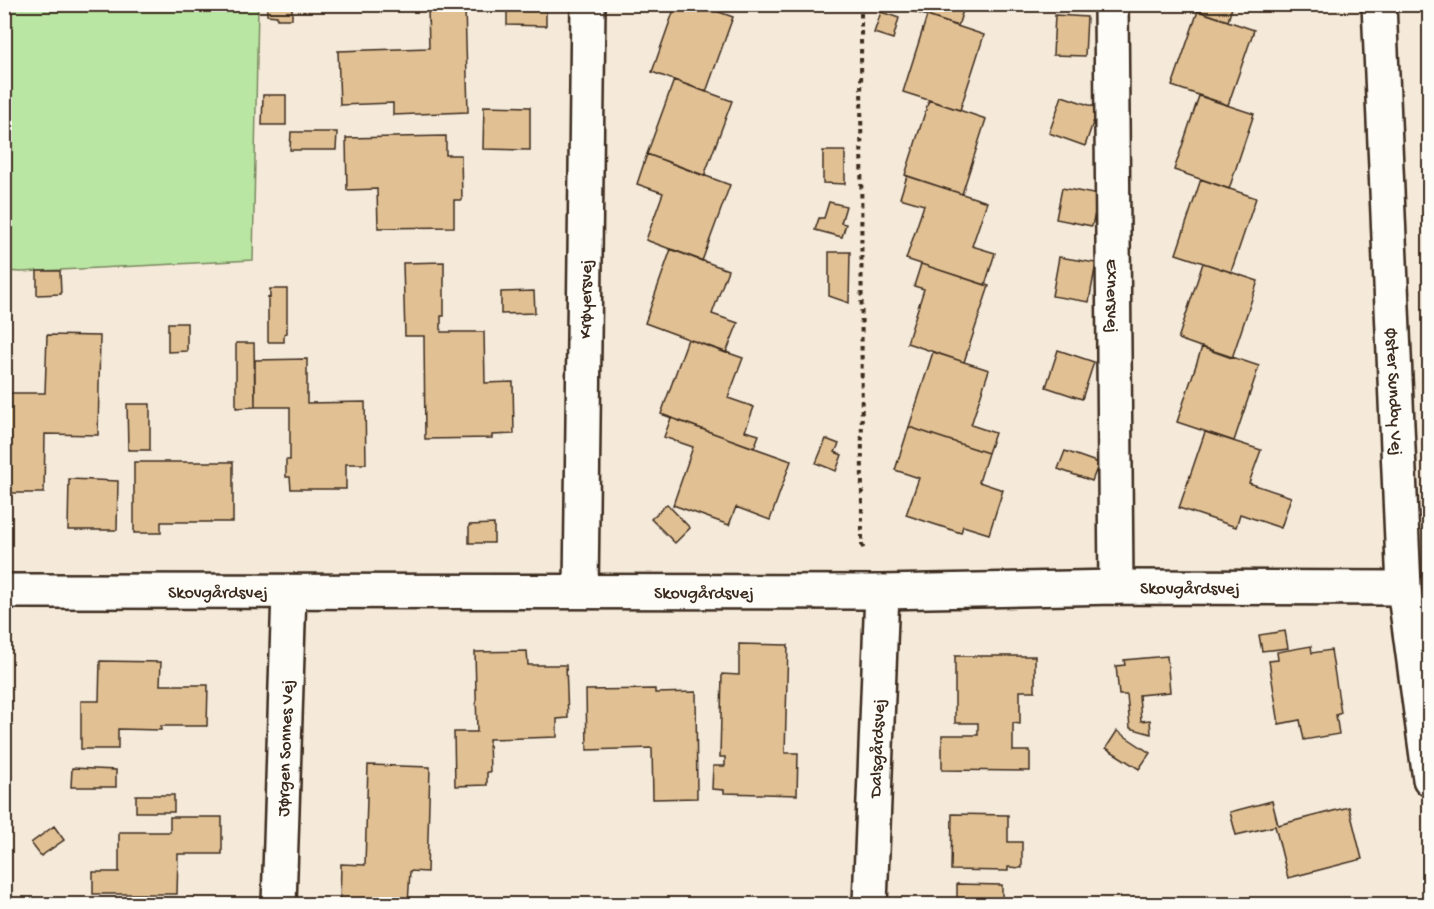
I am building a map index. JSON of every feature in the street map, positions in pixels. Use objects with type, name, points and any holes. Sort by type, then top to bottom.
[{"type":"street","name":"Krøyersvej","points":[[581,591],[588,4]]},
{"type":"street","name":"Exnersvej","points":[[1111,4],[1116,587]]},
{"type":"street","name":"Øster Sundby Vej","points":[[1379,4],[1404,588],[1430,779]]},
{"type":"street","name":"Skovgårdsvej","points":[[4,591],[882,592],[1116,587],[1404,588]]},
{"type":"street","name":"Jørgen Sonnes Vej","points":[[279,904],[289,592]]},
{"type":"street","name":"Dalsgårdsvej","points":[[870,904],[882,592]]},
{"type":"path","points":[[861,4],[862,545],[882,592]]},
{"type":"green space","points":[[4,5],[258,5],[253,260],[5,271]]},
{"type":"building","points":[[267,4],[292,4],[292,19],[277,19],[277,16],[267,15]]},
{"type":"building","points":[[507,4],[546,4],[546,26],[507,25]]},
{"type":"building","points":[[676,4],[697,4],[733,17],[706,92],[652,72]]},
{"type":"building","points":[[904,4],[965,4],[958,26],[903,8]]},
{"type":"building","points":[[1179,4],[1233,4],[1228,21]]},
{"type":"building","points":[[465,8],[468,112],[393,115],[393,103],[340,105],[338,51],[429,48],[428,9]]},
{"type":"building","points":[[1198,11],[1254,30],[1228,105],[1172,86]]},
{"type":"building","points":[[881,12],[899,18],[893,39],[874,33]]},
{"type":"building","points":[[1055,15],[1087,17],[1085,56],[1053,55]]},
{"type":"building","points":[[927,16],[984,35],[960,110],[903,92]]},
{"type":"building","points":[[674,80],[732,101],[704,176],[647,154]]},
{"type":"building","points":[[263,95],[286,95],[286,125],[262,125]]},
{"type":"building","points":[[1062,96],[1098,108],[1085,146],[1049,133]]},
{"type":"building","points":[[1199,96],[1254,114],[1229,189],[1174,170]]},
{"type":"building","points":[[929,100],[986,119],[962,194],[905,175]]},
{"type":"building","points":[[484,106],[530,107],[530,150],[483,149]]},
{"type":"building","points":[[291,132],[337,132],[336,150],[290,150]]},
{"type":"building","points":[[446,136],[446,155],[461,155],[462,200],[454,200],[454,227],[378,228],[377,189],[347,190],[346,138]]},
{"type":"building","points":[[823,151],[845,151],[845,184],[823,183]]},
{"type":"building","points":[[647,154],[730,185],[702,261],[646,240],[663,193],[637,184]]},
{"type":"building","points":[[907,176],[987,202],[972,246],[995,253],[985,285],[906,259],[924,205],[900,198]]},
{"type":"building","points":[[1201,179],[1256,198],[1231,272],[1176,254]]},
{"type":"building","points":[[1062,188],[1099,195],[1092,226],[1056,219]]},
{"type":"building","points":[[829,202],[846,206],[841,223],[846,224],[842,237],[815,230],[819,218],[824,218]]},
{"type":"building","points":[[671,249],[728,270],[712,314],[738,323],[726,353],[645,323]]},
{"type":"building","points":[[829,252],[850,252],[849,303],[829,296]]},
{"type":"building","points":[[1059,257],[1096,263],[1089,302],[1052,296]]},
{"type":"building","points":[[444,262],[444,316],[441,316],[441,332],[484,332],[485,383],[513,382],[514,434],[492,435],[492,438],[425,439],[424,336],[405,336],[403,263]]},
{"type":"building","points":[[1203,263],[1258,281],[1232,358],[1178,339]]},
{"type":"building","points":[[921,264],[989,286],[964,362],[907,343],[924,289],[914,286]]},
{"type":"building","points":[[37,271],[60,271],[61,294],[37,295]]},
{"type":"building","points":[[270,289],[287,289],[287,333],[284,334],[284,342],[268,342]]},
{"type":"building","points":[[534,291],[535,313],[501,314],[501,292]]},
{"type":"building","points":[[168,323],[187,323],[187,351],[168,352]]},
{"type":"building","points":[[47,335],[100,336],[98,435],[45,434],[44,493],[4,493],[4,393],[45,393]]},
{"type":"building","points":[[688,339],[743,358],[728,398],[754,407],[745,431],[759,435],[754,448],[661,414]]},
{"type":"building","points":[[236,343],[254,343],[255,407],[236,408]]},
{"type":"building","points":[[1202,347],[1259,366],[1234,441],[1177,422]]},
{"type":"building","points":[[1058,350],[1094,362],[1082,399],[1046,387]]},
{"type":"building","points":[[933,352],[989,370],[971,425],[995,433],[988,453],[909,427]]},
{"type":"building","points":[[307,359],[307,403],[365,402],[366,464],[346,464],[346,489],[291,489],[290,477],[286,477],[286,460],[290,460],[290,407],[255,407],[255,360]]},
{"type":"building","points":[[127,404],[150,404],[150,450],[128,450]]},
{"type":"building","points":[[671,418],[791,461],[770,520],[736,507],[729,525],[673,505],[693,447],[664,437]]},
{"type":"building","points":[[909,427],[988,453],[979,482],[1003,490],[989,534],[963,526],[961,533],[906,515],[919,478],[895,470]]},
{"type":"building","points":[[1205,432],[1261,450],[1249,483],[1291,497],[1281,528],[1240,514],[1236,527],[1179,508]]},
{"type":"building","points":[[826,439],[839,444],[835,452],[842,455],[836,471],[816,463]]},
{"type":"building","points":[[1065,451],[1099,463],[1092,481],[1058,469]]},
{"type":"building","points":[[134,462],[233,462],[233,522],[161,522],[161,533],[134,533]]},
{"type":"building","points":[[69,479],[118,481],[117,530],[68,530]]},
{"type":"building","points":[[667,504],[690,528],[675,543],[651,519]]},
{"type":"building","points":[[494,524],[494,543],[469,543],[469,525]]},
{"type":"building","points":[[1285,631],[1288,648],[1262,651],[1259,635]]},
{"type":"building","points":[[739,644],[788,645],[785,753],[798,753],[797,795],[724,793],[724,790],[712,789],[713,766],[725,766],[725,757],[720,757],[722,674],[739,675]]},
{"type":"building","points":[[1311,646],[1312,653],[1331,650],[1341,713],[1336,715],[1339,734],[1304,740],[1300,720],[1279,724],[1269,661],[1278,660],[1277,652]]},
{"type":"building","points":[[527,651],[528,665],[566,665],[568,718],[557,719],[557,737],[489,739],[490,772],[487,772],[487,785],[455,786],[454,732],[477,732],[475,652]]},
{"type":"building","points":[[955,656],[1035,656],[1035,691],[1020,691],[1020,724],[1013,723],[1013,751],[1030,751],[1030,771],[942,770],[942,735],[978,735],[978,723],[955,723]]},
{"type":"building","points":[[1167,656],[1170,692],[1139,695],[1141,721],[1150,720],[1151,734],[1130,728],[1127,695],[1119,695],[1116,666],[1125,665],[1124,660]]},
{"type":"building","points":[[100,661],[161,662],[160,685],[208,685],[207,726],[161,726],[161,730],[118,729],[118,749],[81,749],[81,701],[99,701]]},
{"type":"building","points":[[655,689],[655,693],[696,692],[697,798],[653,799],[652,748],[587,750],[586,690]]},
{"type":"building","points":[[1117,731],[1150,753],[1139,769],[1106,748]]},
{"type":"building","points":[[368,765],[430,767],[427,872],[410,871],[408,904],[340,904],[341,864],[365,865]]},
{"type":"building","points":[[72,768],[116,770],[116,787],[71,787]]},
{"type":"building","points":[[136,795],[174,795],[174,812],[136,812]]},
{"type":"building","points":[[1272,801],[1278,825],[1349,807],[1362,859],[1288,878],[1275,826],[1236,835],[1230,812]]},
{"type":"building","points":[[952,814],[1008,815],[1008,842],[1022,842],[1022,868],[1008,867],[1008,871],[951,870]]},
{"type":"building","points":[[170,817],[222,817],[222,854],[178,854],[177,894],[93,894],[93,872],[119,872],[119,832],[170,832]]},
{"type":"building","points":[[54,826],[64,840],[41,856],[31,843]]},
{"type":"building","points":[[957,884],[1002,885],[1002,904],[957,904]]}]
